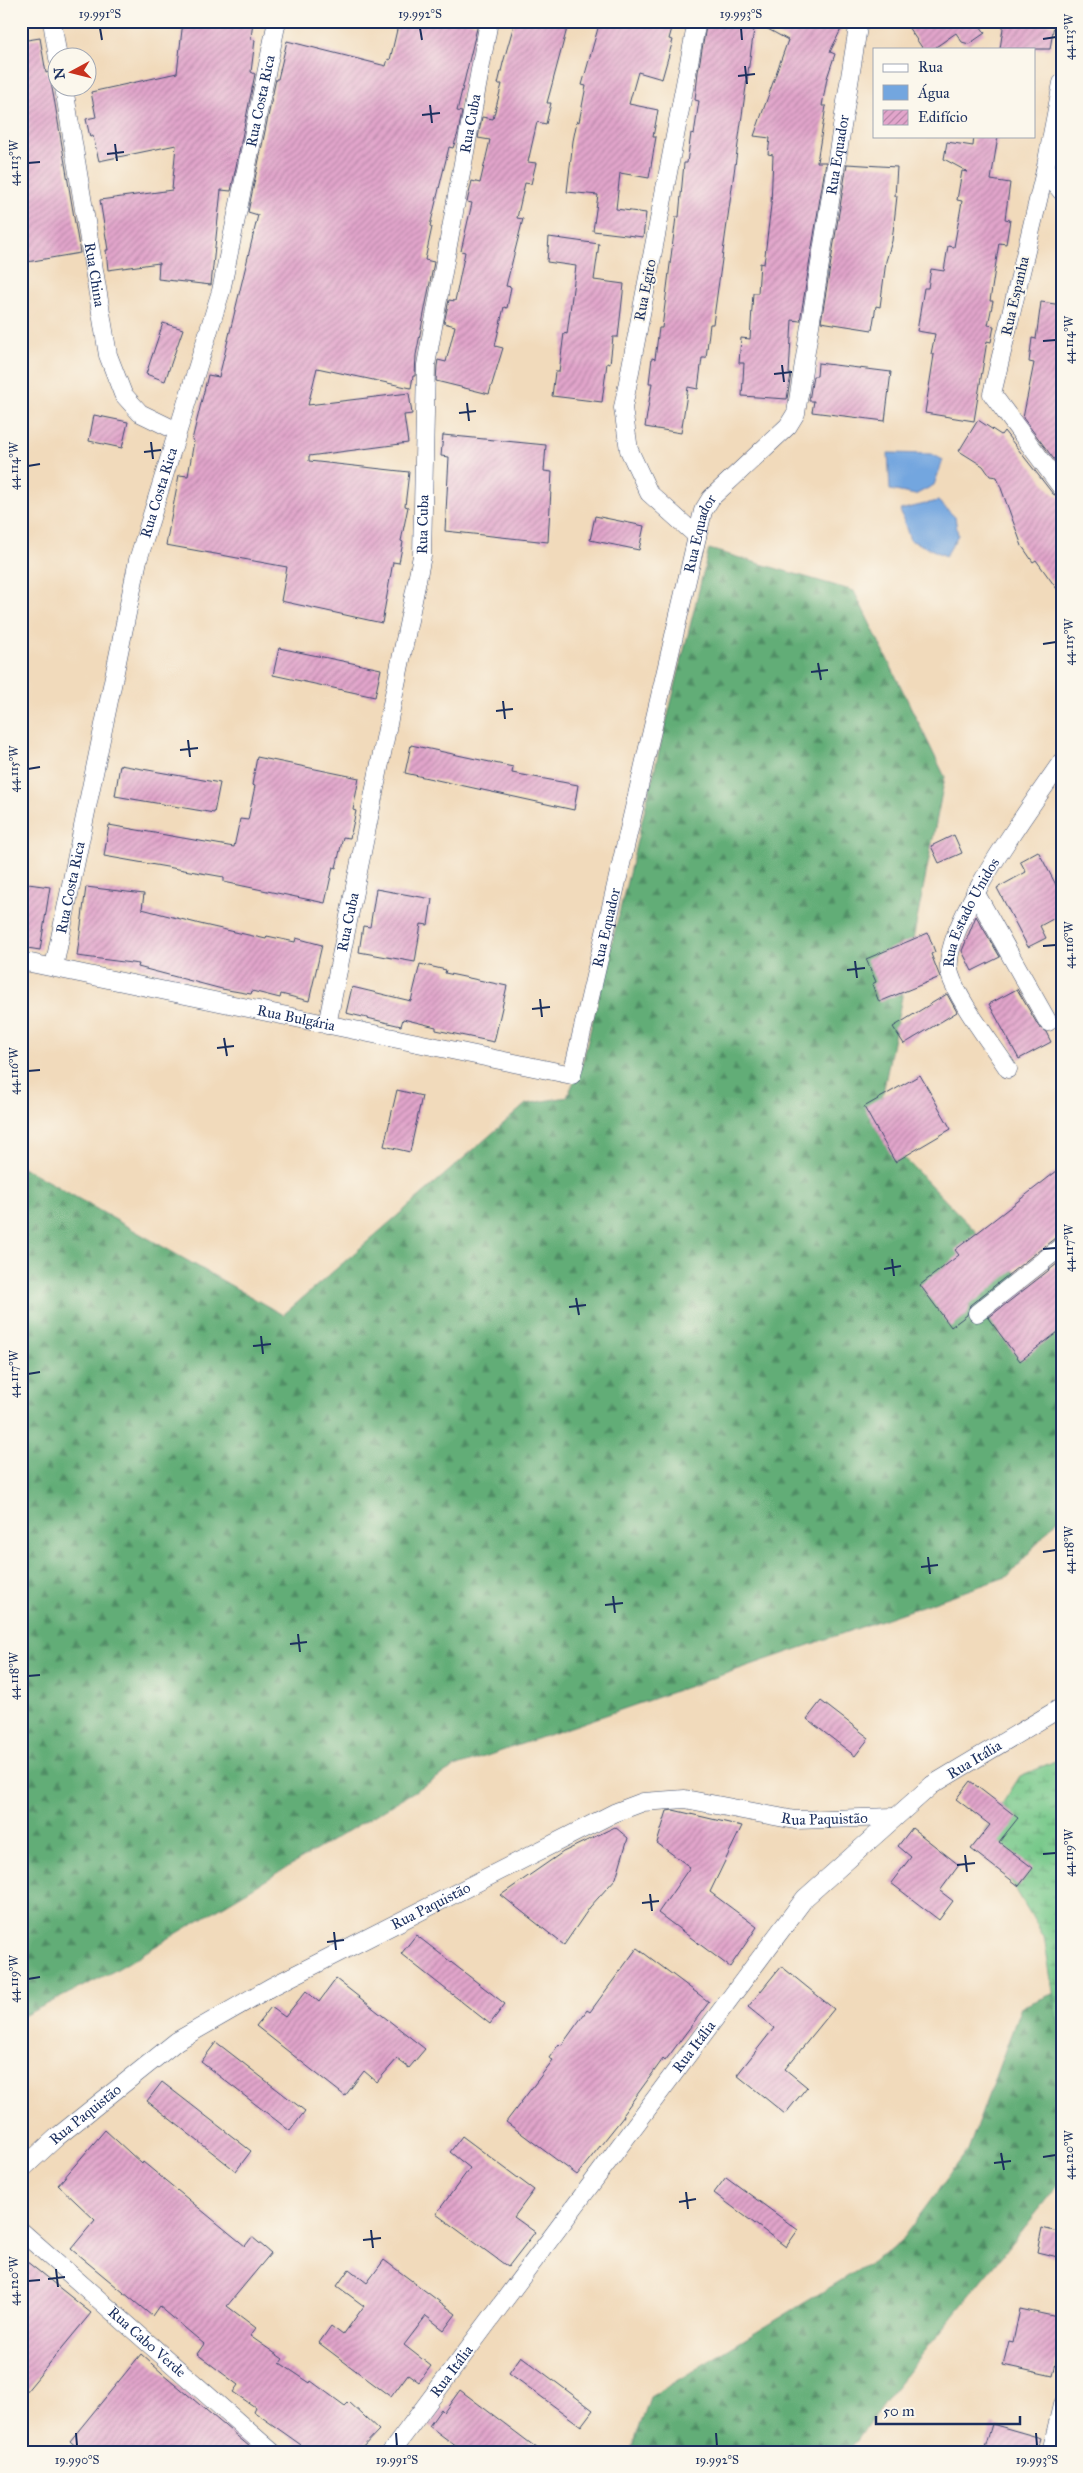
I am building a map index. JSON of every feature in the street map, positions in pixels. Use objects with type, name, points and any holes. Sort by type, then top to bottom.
[{"type":"street","points":[[52,21],[56,48]]},
{"type":"street","name":"Rua Costa Rica","points":[[54,967],[138,560],[221,291],[277,21]]},
{"type":"street","name":"Rua Cuba","points":[[327,1025],[422,556],[426,365],[489,21]]},
{"type":"street","name":"Rua Egito","points":[[697,21],[623,408],[629,450],[649,492],[697,536]]},
{"type":"street","name":"Rua Equador","points":[[572,1075],[703,511],[711,498],[788,426],[796,413],[859,21]]},
{"type":"street","name":"Rua Espanha","points":[[1062,83],[1045,171],[992,394],[1062,488]]},
{"type":"street","name":"Rua China","points":[[66,98],[108,354],[123,394],[140,413],[177,431]]},
{"type":"street","points":[[1045,171],[1062,192]]},
{"type":"street","name":"Rua Estado Unidos","points":[[1008,1069],[955,988],[949,972],[949,959],[953,941],[975,892],[1062,761]]},
{"type":"street","points":[[975,892],[1048,1022]]},
{"type":"street","name":"Rua Bulgária","points":[[21,960],[572,1075]]},
{"type":"street","points":[[978,1313],[1062,1246]]},
{"type":"street","name":"Rua Itália","points":[[391,2452],[805,1898],[932,1785],[1062,1707]]},
{"type":"street","name":"Rua Paquistão","points":[[21,2170],[57,2137],[177,2041],[271,1987],[614,1813],[643,1802],[685,1799],[795,1820],[894,1817]]},
{"type":"street","name":"Rua Cabo Verde","points":[[21,2231],[272,2452]]},
{"type":"street","points":[[1051,2452],[1059,2426],[1062,2405]]},
{"type":"green space","points":[[709,549],[854,591],[945,777],[876,1129],[1062,1320],[1062,1514],[1009,1576],[455,1767],[114,1971],[21,2017],[21,1166],[283,1315],[526,1104],[567,1097],[582,1064]]},
{"type":"green space","points":[[1062,1758],[1062,2022],[1058,2022],[1044,1937],[983,1834],[1020,1776]]},
{"type":"green space","points":[[1062,1990],[1062,2181],[891,2393],[848,2452],[631,2452],[650,2397],[896,2247],[968,2150],[1021,2007]]},
{"type":"water","points":[[888,453],[932,454],[943,460],[934,485],[915,495],[890,490]]},
{"type":"water","points":[[938,501],[955,517],[958,535],[946,556],[910,540],[900,510]]},
{"type":"building","points":[[183,21],[253,21],[251,39],[255,40],[251,72],[255,74],[231,191],[221,190],[211,285],[158,279],[159,263],[108,270],[106,250],[108,250],[100,200],[172,190],[176,145],[99,161],[93,136],[90,137],[86,119],[96,117],[92,98],[98,98],[98,90],[177,73]]},
{"type":"building","points":[[399,21],[463,21],[478,24],[457,111],[462,112],[458,133],[453,148],[449,147],[430,226],[432,227],[425,260],[434,262],[416,355],[415,376],[413,376],[411,388],[317,368],[308,405],[409,393],[412,414],[404,415],[408,443],[309,456],[309,461],[409,472],[405,506],[408,507],[401,541],[403,542],[399,563],[393,562],[382,623],[281,601],[287,567],[166,545],[179,475],[188,476],[194,441],[192,440],[208,375],[219,377],[247,261],[258,215],[248,212],[276,79],[278,79],[287,41],[386,66],[388,59],[390,60]]},
{"type":"building","points":[[515,21],[569,21],[547,103],[551,103],[546,124],[537,122],[528,162],[536,163],[531,184],[525,183],[517,218],[523,219],[506,286],[511,287],[507,308],[504,307],[495,346],[503,348],[489,394],[436,381],[437,366],[438,360],[446,362],[455,326],[444,323],[449,300],[455,301],[465,252],[461,251],[472,203],[467,202],[472,181],[480,183],[490,140],[478,138],[482,117],[493,119],[502,84],[498,84]]},
{"type":"building","points":[[600,21],[674,21],[669,39],[673,40],[662,79],[638,72],[629,104],[658,110],[653,137],[656,137],[649,178],[620,173],[616,209],[646,213],[643,237],[593,231],[598,195],[567,192],[573,141],[586,86],[582,85]]},
{"type":"building","points":[[707,21],[845,21],[830,52],[835,54],[827,78],[822,106],[826,106],[817,162],[826,162],[800,321],[792,320],[789,374],[791,374],[787,399],[742,396],[744,363],[739,363],[741,338],[750,339],[753,293],[758,293],[760,263],[764,264],[771,205],[773,155],[768,154],[770,138],[754,136],[788,40],[755,22],[713,324],[710,324],[706,358],[702,358],[698,389],[688,387],[681,433],[645,427],[652,383],[649,383],[652,358],[655,359],[659,328],[662,328],[676,217],[679,217],[684,163],[687,163],[691,133],[694,134],[699,101],[695,100],[698,72]]},
{"type":"building","points":[[904,21],[977,21],[985,33],[969,44],[962,42],[956,33],[934,48],[922,48]]},
{"type":"building","points":[[1004,21],[1032,21],[1054,25],[1050,49],[1000,48]]},
{"type":"building","points":[[40,38],[46,73],[48,72],[48,98],[54,98],[80,253],[21,263],[21,41]]},
{"type":"building","points":[[974,138],[998,138],[991,180],[1010,183],[1005,219],[1010,220],[1006,244],[999,243],[990,301],[993,301],[988,325],[994,326],[991,342],[987,341],[974,421],[925,413],[934,355],[931,354],[935,334],[917,331],[924,288],[928,288],[931,269],[944,271],[948,246],[954,247],[962,201],[957,200],[962,171],[968,172],[944,159],[947,142],[973,146]]},
{"type":"building","points":[[847,164],[897,167],[895,196],[897,196],[892,241],[886,261],[880,307],[876,306],[872,330],[821,322]]},
{"type":"building","points":[[549,237],[599,244],[594,280],[624,284],[618,337],[613,337],[610,364],[607,363],[602,402],[552,396],[555,372],[559,372],[564,333],[567,334],[576,266],[547,262]]},
{"type":"building","points":[[1041,302],[1062,305],[1062,470],[1023,418],[1034,363],[1029,362],[1032,338],[1036,339]]},
{"type":"building","points":[[163,323],[183,329],[165,381],[146,374]]},
{"type":"building","points":[[818,363],[891,372],[885,421],[812,412],[814,401],[809,401],[813,376],[817,376]]},
{"type":"building","points":[[94,415],[128,422],[122,448],[89,441]]},
{"type":"building","points":[[978,420],[1001,435],[1004,431],[1053,494],[1062,498],[1062,596],[1036,560],[1033,562],[1022,546],[997,477],[990,476],[983,466],[959,451]]},
{"type":"building","points":[[443,435],[546,445],[544,471],[552,472],[548,542],[445,531],[449,457],[441,456]]},
{"type":"building","points":[[595,516],[644,526],[639,550],[590,540]]},
{"type":"building","points":[[279,648],[381,669],[375,697],[273,675]]},
{"type":"building","points":[[411,745],[513,767],[512,773],[578,785],[574,810],[405,773]]},
{"type":"building","points":[[257,757],[359,778],[353,810],[356,811],[350,838],[343,837],[336,868],[333,867],[325,903],[224,882],[224,877],[104,856],[109,825],[234,847],[240,819],[248,820],[255,786],[252,785]]},
{"type":"building","points":[[120,765],[220,783],[214,813],[115,796]]},
{"type":"building","points":[[954,835],[962,853],[939,863],[931,846]]},
{"type":"building","points":[[1038,851],[1062,896],[1062,914],[1040,926],[1046,938],[1028,947],[997,888],[1026,872],[1020,861]]},
{"type":"building","points":[[21,883],[50,887],[40,950],[21,947]]},
{"type":"building","points":[[86,887],[144,894],[142,909],[204,925],[266,939],[267,936],[295,942],[296,938],[322,945],[309,1001],[281,994],[280,998],[252,991],[251,994],[222,989],[138,967],[139,964],[77,956]]},
{"type":"building","points":[[376,889],[432,899],[428,925],[421,924],[415,962],[359,952],[363,926],[370,927]]},
{"type":"building","points":[[976,916],[1000,957],[972,971],[962,951]]},
{"type":"building","points":[[928,933],[935,952],[931,954],[940,977],[879,1002],[872,984],[876,982],[866,959]]},
{"type":"building","points":[[420,964],[446,970],[445,973],[507,986],[494,1042],[436,1030],[436,1027],[403,1019],[401,1026],[346,1013],[352,987],[411,1001]]},
{"type":"building","points":[[1017,989],[1039,1027],[1046,1032],[1051,1042],[1019,1059],[989,1004]]},
{"type":"building","points":[[947,994],[957,1012],[904,1044],[893,1027]]},
{"type":"building","points":[[920,1075],[951,1129],[895,1162],[864,1107]]},
{"type":"building","points":[[397,1090],[422,1096],[410,1152],[384,1146]]},
{"type":"building","points":[[1062,1167],[1062,1236],[1055,1238],[970,1305],[967,1315],[951,1327],[920,1285],[959,1255],[955,1250]]},
{"type":"building","points":[[1062,1260],[1062,1329],[1020,1361],[988,1318]]},
{"type":"building","points":[[821,1701],[869,1738],[855,1756],[807,1719]]},
{"type":"building","points":[[970,1781],[1018,1818],[999,1842],[1033,1868],[1019,1886],[971,1849],[990,1825],[956,1799]]},
{"type":"building","points":[[673,1810],[742,1826],[710,1892],[757,1927],[730,1967],[658,1913],[690,1867],[657,1843],[667,1811]]},
{"type":"building","points":[[615,1827],[628,1838],[616,1878],[590,1907],[564,1945],[501,1895],[563,1852]]},
{"type":"building","points":[[912,1828],[959,1865],[940,1891],[953,1901],[939,1920],[891,1883],[911,1857],[898,1846]]},
{"type":"building","points":[[416,1935],[505,2004],[490,2024],[401,1954]]},
{"type":"building","points":[[637,1948],[709,2002],[665,2061],[663,2059],[623,2114],[624,2116],[577,2175],[506,2122],[553,2060],[549,2058],[559,2044],[561,2046],[587,2010],[590,2012]]},
{"type":"building","points":[[781,1966],[834,2009],[785,2069],[807,2087],[785,2114],[737,2075],[774,2028],[748,2007]]},
{"type":"building","points":[[336,1979],[425,2049],[409,2068],[397,2059],[377,2082],[364,2071],[345,2096],[256,2026],[271,2007],[285,2017],[306,1991],[319,2002]]},
{"type":"building","points":[[216,2042],[305,2111],[290,2131],[201,2062]]},
{"type":"building","points":[[162,2082],[251,2151],[236,2171],[147,2101]]},
{"type":"building","points":[[105,2130],[142,2164],[143,2162],[245,2246],[252,2237],[271,2253],[227,2306],[256,2328],[250,2336],[283,2359],[280,2363],[310,2383],[311,2381],[345,2406],[349,2402],[379,2430],[358,2452],[311,2452],[253,2411],[255,2407],[233,2392],[238,2385],[197,2354],[204,2344],[159,2306],[152,2316],[71,2249],[95,2220],[58,2185]]},
{"type":"building","points":[[462,2136],[534,2190],[514,2217],[535,2232],[508,2267],[436,2214],[470,2168],[450,2152]]},
{"type":"building","points":[[726,2177],[798,2230],[786,2247],[714,2193]]},
{"type":"building","points":[[1042,2228],[1062,2233],[1062,2258],[1037,2252]]},
{"type":"building","points":[[21,2257],[91,2313],[21,2398]]},
{"type":"building","points":[[384,2260],[456,2314],[444,2330],[426,2316],[404,2345],[431,2366],[419,2382],[408,2374],[391,2397],[319,2343],[331,2326],[343,2335],[364,2306],[337,2286],[349,2269],[367,2283]]},
{"type":"building","points":[[1020,2309],[1062,2318],[1062,2336],[1053,2376],[1003,2365],[1009,2341],[1013,2342]]},
{"type":"building","points":[[141,2354],[256,2452],[82,2452],[70,2441]]},
{"type":"building","points":[[521,2356],[593,2410],[581,2426],[509,2373]]},
{"type":"building","points":[[460,2390],[542,2452],[464,2452],[429,2426],[441,2409],[444,2412]]},
{"type":"building","points":[[992,2424],[1041,2438],[1037,2452],[1000,2452],[985,2448]]}]
